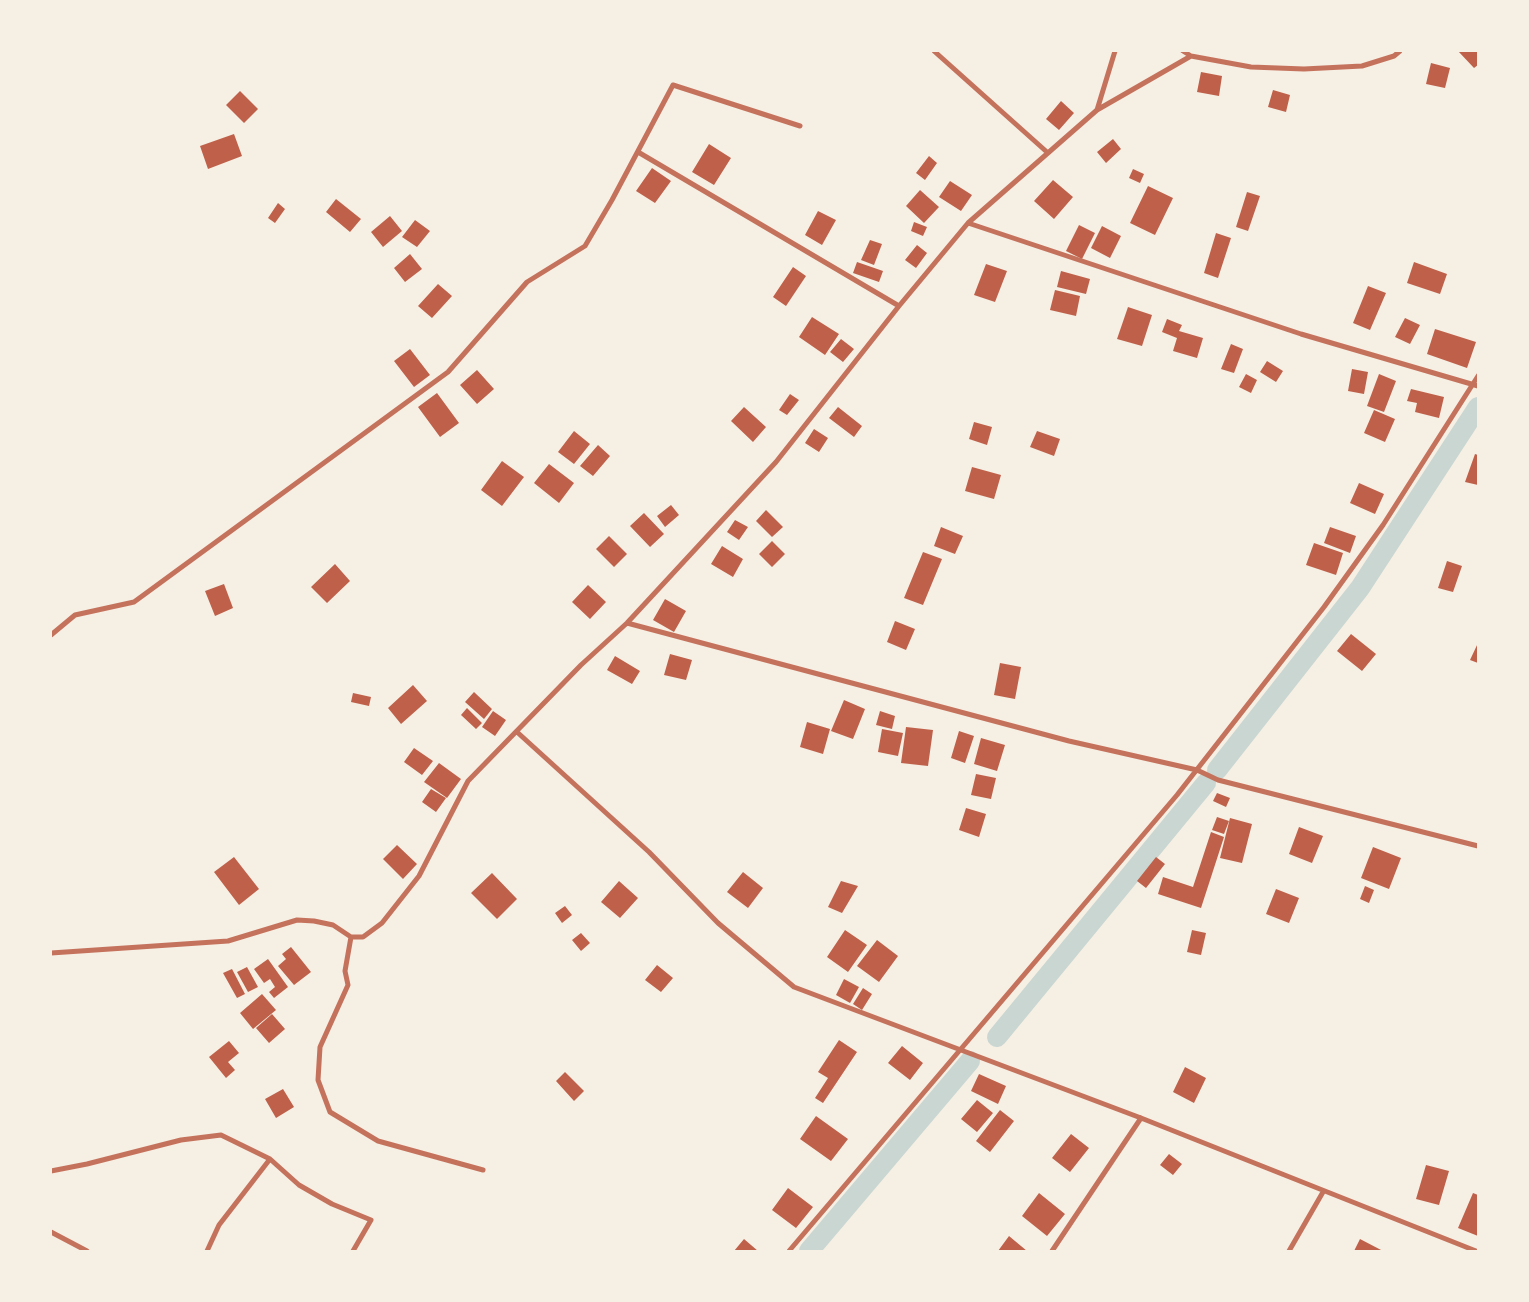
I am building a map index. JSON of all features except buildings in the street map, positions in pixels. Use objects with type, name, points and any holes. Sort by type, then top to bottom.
[{"type":"street","points":[[934,51],[1048,153]]},
{"type":"street","points":[[1097,110],[1115,51]]},
{"type":"street","points":[[1183,51],[1191,56],[1251,67],[1304,69],[1362,66],[1394,56],[1400,51]]},
{"type":"street","points":[[51,953],[228,941],[296,920],[334,925],[352,937],[364,938],[382,923],[419,876],[468,781],[581,665],[627,623],[776,462],[899,306],[968,223],[1097,110],[1191,56]]},
{"type":"street","points":[[51,635],[75,615],[134,602],[448,372],[527,282],[585,246],[673,85],[800,126]]},
{"type":"street","points":[[638,152],[899,306]]},
{"type":"street","points":[[968,223],[1301,334],[1475,386]]},
{"type":"street","points":[[789,1251],[1197,770],[1329,600],[1383,525],[1475,386],[1478,376]]},
{"type":"street","points":[[627,623],[1069,741],[1197,770],[1218,780],[1478,846]]},
{"type":"street","points":[[517,732],[649,852],[718,923],[794,987],[1141,1118],[1323,1192],[1476,1251]]},
{"type":"street","points":[[352,937],[346,972],[348,985],[320,1047],[318,1080],[330,1112],[378,1141],[483,1170]]},
{"type":"street","points":[[1052,1251],[1141,1118]]},
{"type":"street","points":[[51,1171],[87,1164],[181,1140],[221,1135],[270,1158],[299,1185],[332,1204],[371,1220],[353,1251]]},
{"type":"street","points":[[208,1251],[219,1225],[270,1158]]},
{"type":"street","points":[[1289,1251],[1323,1192]]},
{"type":"street","points":[[51,1232],[87,1251]]},
{"type":"waterway","points":[[1217,770],[1360,588],[1478,407]]},
{"type":"waterway","points":[[997,1037],[1206,783]]},
{"type":"waterway","points":[[809,1251],[970,1061]]}]
